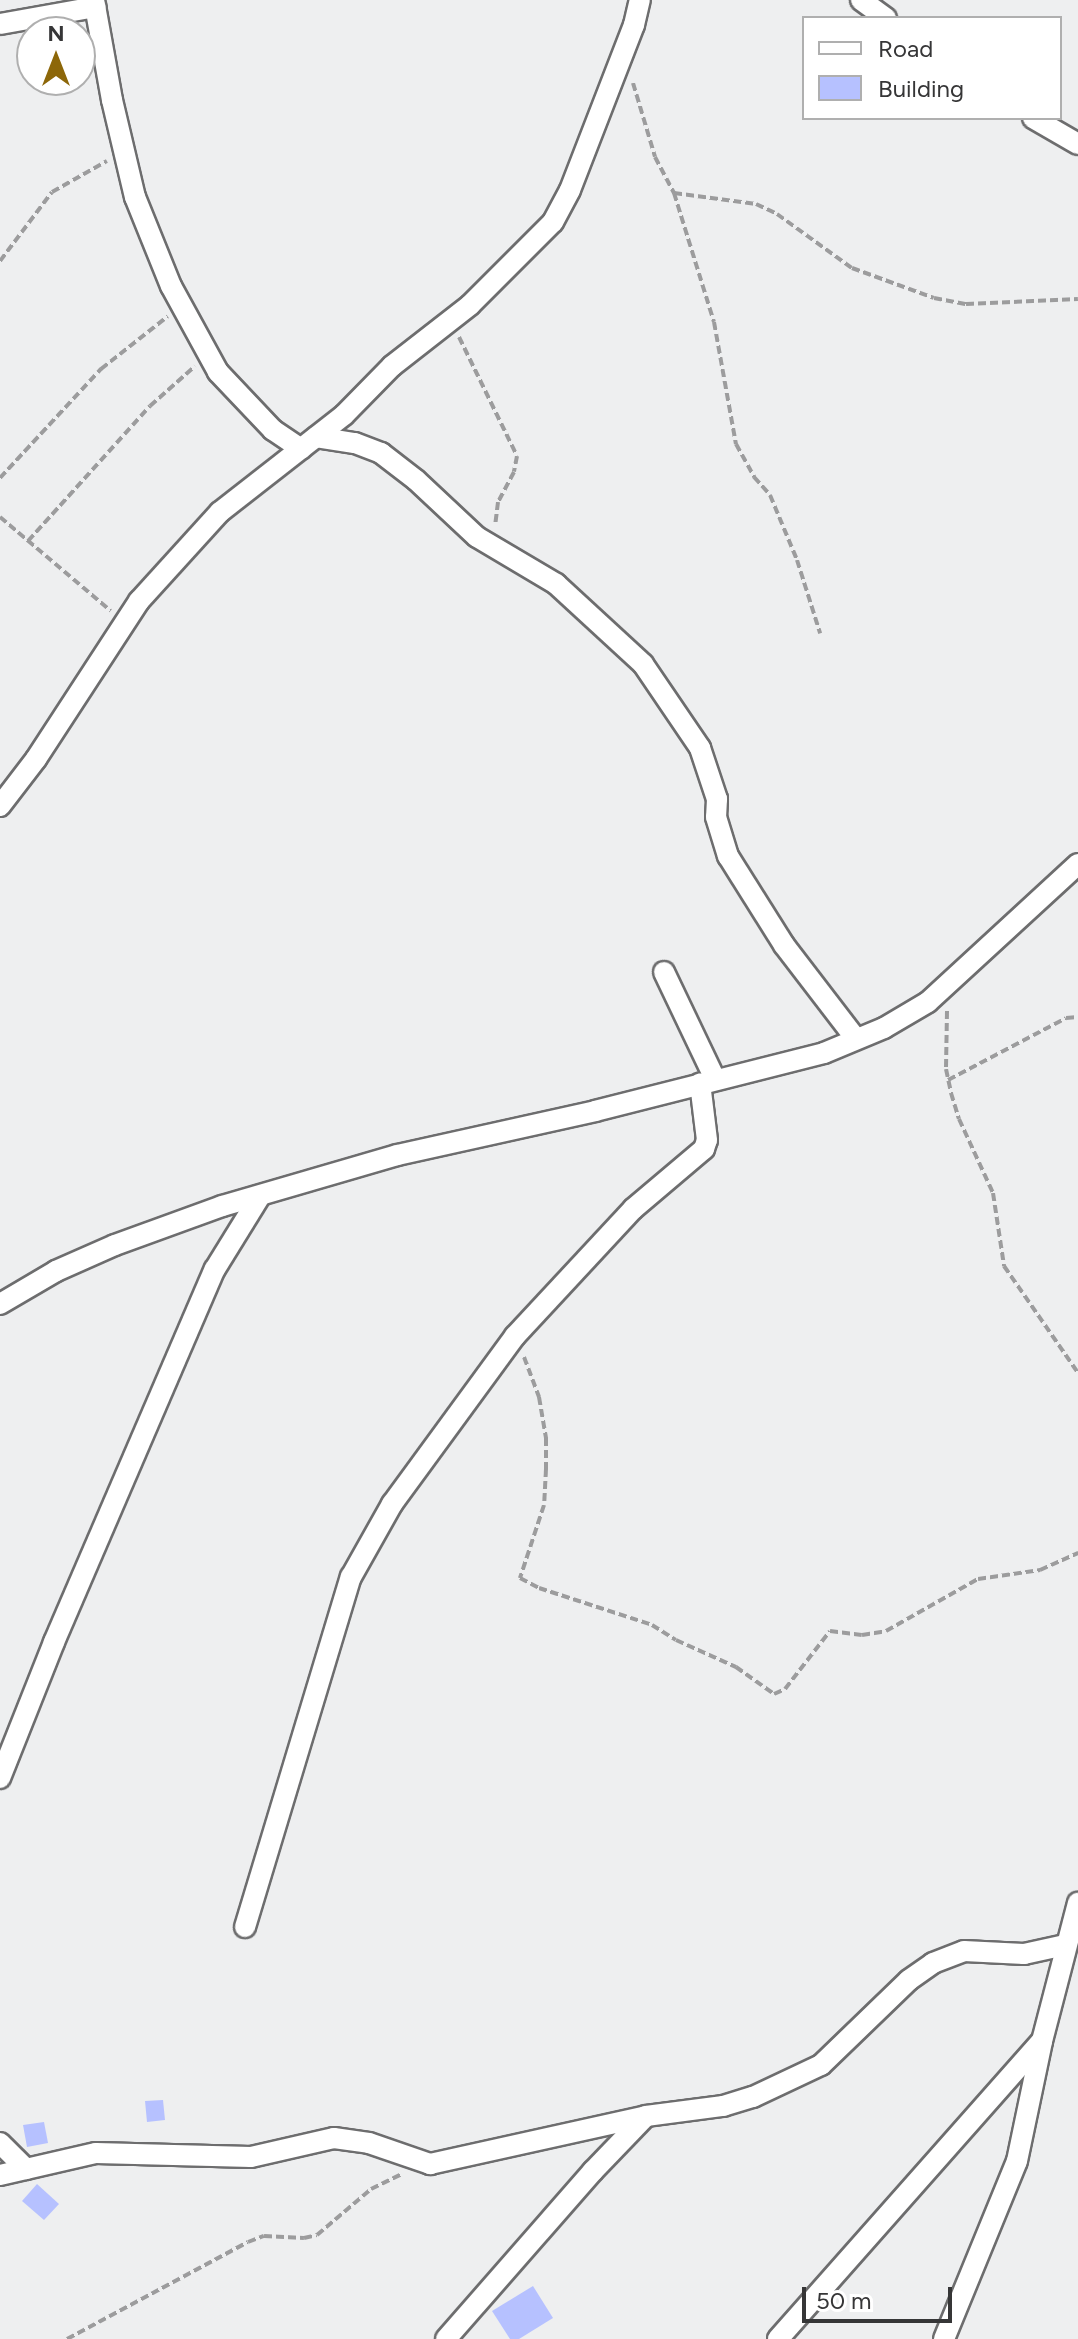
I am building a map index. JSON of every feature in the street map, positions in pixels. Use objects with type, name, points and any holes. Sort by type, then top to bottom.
[{"type":"street","points":[[0,806],[36,759],[139,601],[220,512],[344,415],[392,366],[470,305],[553,222],[570,190],[621,60],[640,0]]},
{"type":"street","points":[[861,0],[883,16]]},
{"type":"street","points":[[0,24],[94,3],[135,197],[182,307],[218,372],[251,409],[308,443],[355,443],[381,453],[416,480],[477,537],[556,584],[643,664],[663,690],[707,766],[717,799],[716,817],[728,856],[784,945],[856,1039]]},
{"type":"street","points":[[1036,120],[1078,144]]},
{"type":"street","points":[[0,1304],[56,1271],[115,1245],[260,1196],[397,1155],[551,1121],[824,1053],[928,1002],[1078,864]]},
{"type":"street","points":[[245,1927],[351,1577],[392,1504],[515,1336],[633,1209],[704,1149],[707,1140],[707,1081],[664,972]]},
{"type":"street","points":[[0,1778],[215,1269],[260,1196]]},
{"type":"street","points":[[944,2339],[1017,2161],[1042,2041],[1078,1903]]},
{"type":"street","points":[[0,2175],[70,2157],[107,2152],[251,2157],[334,2138],[369,2143],[430,2164],[646,2116],[723,2106],[753,2097],[821,2065],[909,1980],[949,1956],[986,1950],[1024,1954],[1065,1945]]},
{"type":"street","points":[[778,2339],[1042,2041]]},
{"type":"street","points":[[446,2339],[593,2171],[646,2116]]},
{"type":"street","points":[[0,2143],[26,2169]]},
{"type":"path","points":[[621,60],[641,104],[655,157],[674,193],[721,347],[736,444],[754,477],[770,495],[797,560],[820,633]]},
{"type":"path","points":[[0,261],[52,192],[125,151]]},
{"type":"path","points":[[674,193],[756,204],[777,214],[852,268],[934,298],[966,304],[1078,299]]},
{"type":"path","points":[[0,478],[101,369],[128,344],[182,307]]},
{"type":"path","points":[[449,322],[461,339],[517,456],[514,472],[498,502],[494,548]]},
{"type":"path","points":[[28,541],[150,406],[208,354]]},
{"type":"path","points":[[0,517],[125,622]]},
{"type":"path","points":[[947,985],[948,1080],[959,1119],[993,1193],[1004,1266],[1078,1373]]},
{"type":"path","points":[[948,1080],[1066,1018],[1078,1017]]},
{"type":"path","points":[[515,1336],[539,1397],[546,1438],[544,1505],[520,1578],[652,1625],[676,1640],[736,1667],[774,1694],[785,1689],[830,1631],[862,1635],[886,1631],[978,1579],[1040,1570],[1078,1553]]},
{"type":"path","points":[[67,2339],[248,2242],[264,2236],[304,2238],[317,2235],[371,2189],[430,2164]]},
{"type":"building","points":[[163,2100],[165,2120],[147,2122],[145,2101]]},
{"type":"building","points":[[44,2122],[48,2143],[27,2147],[23,2125]]},
{"type":"building","points":[[37,2184],[59,2204],[44,2220],[22,2201]]},
{"type":"building","points":[[533,2286],[553,2318],[519,2339],[510,2339],[492,2311]]}]
